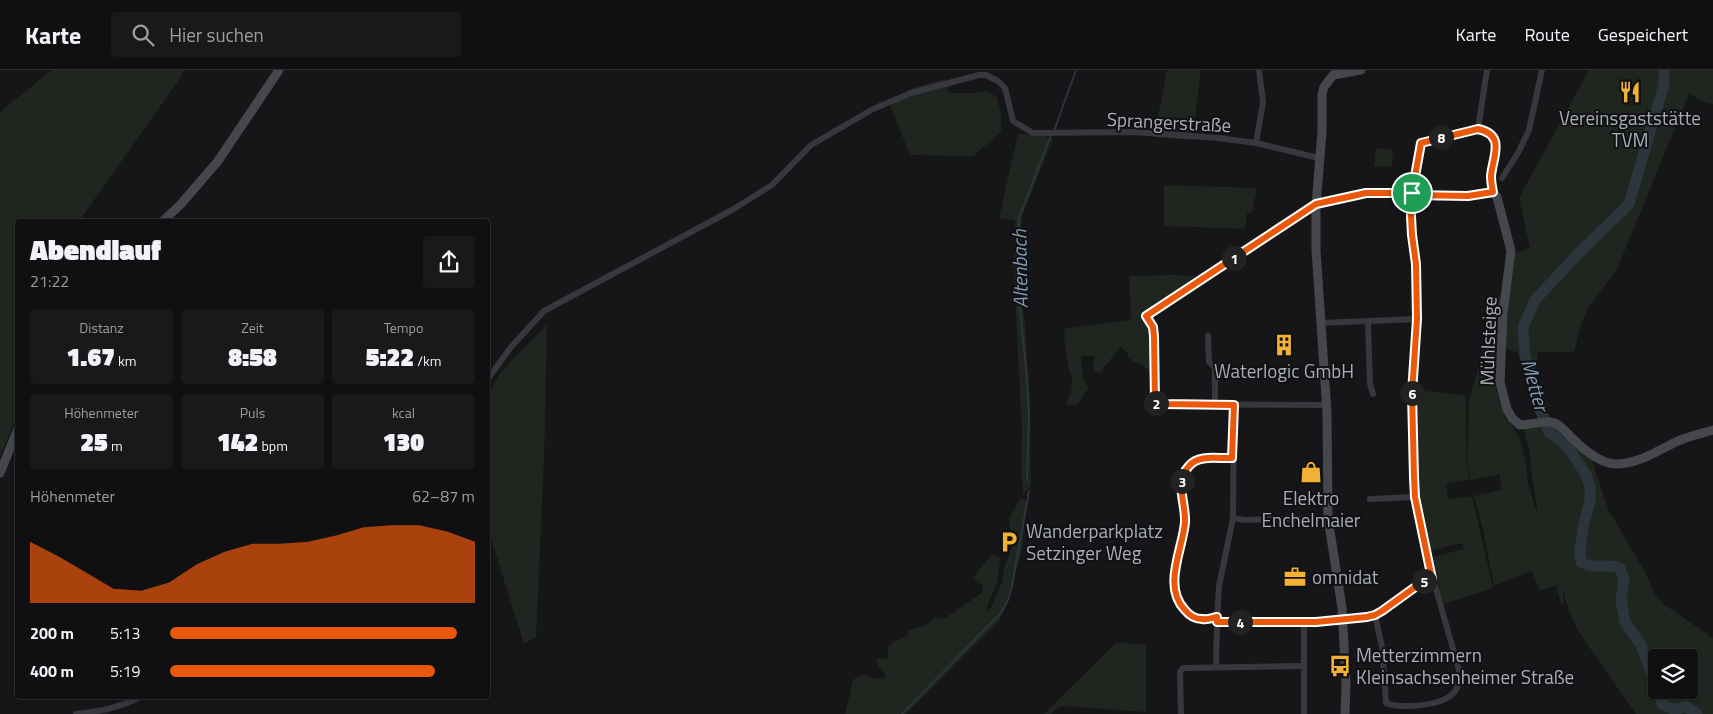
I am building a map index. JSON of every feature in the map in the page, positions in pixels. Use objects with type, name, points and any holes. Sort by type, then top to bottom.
[{"type":"main road","points":[[165,219],[181,204],[218,161],[279,70]]},
{"type":"main road","points":[[1345,714],[1346,683],[1342,618],[1328,518],[1326,405],[1316,250],[1316,204],[1322,94],[1324,87],[1332,72],[1361,70]]},
{"type":"main road","name":"Mühlsteige","points":[[1493,192],[1497,197],[1511,251],[1503,312],[1500,382],[1507,409],[1512,418],[1520,424],[1526,425],[1552,422],[1567,432],[1597,458],[1616,464],[1627,463],[1684,438],[1713,430]]},
{"type":"main road","points":[[0,473],[15,436]]},
{"type":"street","points":[[1256,143],[1263,102],[1258,70]]},
{"type":"street","points":[[1478,129],[1487,70]]},
{"type":"street","points":[[1502,178],[1518,153],[1529,130],[1542,70]]},
{"type":"street","name":"Sprangerstraße","points":[[490,375],[511,347],[544,311],[732,210],[772,185],[811,145],[873,109],[912,93],[979,75],[986,75],[998,81],[1005,88],[1014,121],[1033,133],[1132,132],[1219,138],[1256,143],[1319,158]]},
{"type":"street","points":[[1326,405],[1215,405],[1164,404],[1155,402],[1154,336],[1153,327],[1146,316],[1316,204],[1366,193],[1412,194],[1468,196],[1493,192],[1491,176],[1496,155],[1496,141],[1490,133],[1478,129],[1421,143],[1412,194],[1411,216],[1416,264],[1417,319],[1412,393],[1415,497],[1432,579],[1450,634],[1460,679],[1454,692],[1445,700],[1436,704],[1407,706],[1386,703],[1383,651],[1375,615]]},
{"type":"street","points":[[1320,323],[1417,319]]},
{"type":"street","points":[[1368,322],[1370,384],[1373,394]]},
{"type":"street","points":[[1208,336],[1209,362],[1215,367],[1215,405]]},
{"type":"street","points":[[1216,667],[1220,578],[1233,518],[1232,458],[1234,405]]},
{"type":"street","points":[[1232,458],[1206,458],[1194,461],[1184,472],[1181,484],[1185,518],[1175,570],[1176,593],[1180,604],[1190,615],[1201,620],[1304,622],[1375,615],[1425,580],[1432,579]]},
{"type":"street","points":[[1370,499],[1415,497]]},
{"type":"street","points":[[1233,518],[1244,520],[1328,518]]},
{"type":"street","points":[[1304,622],[1304,714]]},
{"type":"street","points":[[1180,714],[1181,669],[1304,666]]},
{"type":"street","points":[[76,714],[110,710],[124,706],[137,699]]},
{"type":"shaded area","points":[[52,70],[184,70],[179,80],[80,219],[15,219],[15,421],[0,456],[0,112]]},
{"type":"shaded area","points":[[1167,70],[1201,70],[1192,140],[1154,137]]},
{"type":"shaded area","points":[[1589,70],[1713,70],[1713,104],[1706,103],[1689,94],[1617,269],[1590,305],[1582,321],[1574,352],[1538,352],[1536,371],[1550,418],[1539,421],[1518,353],[1503,347],[1514,253],[1530,248],[1519,198]]},
{"type":"shaded area","points":[[945,79],[949,93],[987,91],[997,97],[1001,116],[1001,132],[973,156],[910,155],[888,100],[916,87]]},
{"type":"shaded area","points":[[1018,134],[1045,136],[1053,139],[1022,216],[1019,279],[1025,324],[1030,401],[1031,485],[1023,495],[1021,468],[1022,431],[1014,276],[1015,220],[999,218]]},
{"type":"shaded area","points":[[1376,148],[1393,150],[1392,167],[1374,166]]},
{"type":"shaded area","points":[[1164,185],[1257,188],[1252,213],[1247,213],[1245,229],[1164,226]]},
{"type":"shaded area","points":[[1129,276],[1196,276],[1143,316],[1151,327],[1151,371],[1128,358],[1128,353],[1120,347],[1100,373],[1094,371],[1093,368],[1095,356],[1081,356],[1083,380],[1089,387],[1077,405],[1067,405],[1071,393],[1072,378],[1068,366],[1064,337],[1065,328],[1131,320]]},
{"type":"shaded area","points":[[1499,296],[1501,296],[1496,392],[1498,392],[1506,420],[1509,420],[1520,439],[1527,469],[1527,480],[1538,517],[1529,453],[1531,451],[1528,447],[1524,429],[1552,422],[1567,431],[1592,460],[1610,515],[1646,574],[1655,594],[1662,603],[1713,638],[1713,714],[1636,714],[1578,631],[1569,611],[1562,587],[1564,605],[1561,604],[1556,585],[1540,591],[1532,571],[1494,586],[1483,529],[1474,496],[1501,490],[1500,474],[1471,480],[1467,464],[1469,400]]},
{"type":"shaded area","points":[[547,324],[544,461],[536,637],[524,644],[490,535],[490,391],[500,373]]},
{"type":"shaded area","points":[[1415,390],[1464,395],[1466,399],[1466,461],[1469,480],[1446,483],[1448,499],[1472,496],[1493,588],[1444,604],[1437,582],[1433,577],[1430,558],[1464,549],[1462,543],[1429,551],[1417,486]]},
{"type":"shaded area","points":[[1021,498],[1025,500],[1026,504],[1022,551],[1000,620],[906,714],[845,714],[853,680],[860,675],[867,674],[875,679],[885,678],[885,674],[876,661],[879,658],[886,659],[889,656],[887,647],[907,636],[909,630],[926,625],[936,617],[940,619],[947,617],[983,592],[982,585],[973,577],[992,554],[1000,558],[1000,561],[997,583],[987,606],[988,611],[990,610],[1001,585],[1012,546],[1010,516]]},
{"type":"shaded area","points":[[1117,642],[1146,645],[1146,712],[1064,706],[1059,707],[1051,714],[1044,714]]},
{"type":"waterway","name":"Altenbach","points":[[1054,131],[1076,70]]},
{"type":"waterway","name":"Metter","points":[[1648,664],[1641,645],[1625,622],[1621,600],[1624,580],[1620,568],[1591,566],[1581,562],[1580,553],[1583,528],[1590,500],[1590,488],[1587,476],[1567,446],[1549,432],[1539,407],[1525,356],[1523,327],[1535,300],[1629,204],[1664,84],[1664,70]]},
{"type":"waterway","name":"Altenbach","points":[[1027,478],[1029,416],[1017,281],[1019,218],[1051,135]]},
{"type":"waterway","name":"Altenbach","points":[[902,714],[1001,613],[1008,600],[1012,586],[1029,491]]},
{"type":"waterway","name":"Metter","points":[[1661,699],[1662,704],[1674,710],[1686,706],[1697,714]]},
{"type":"place","name":"Vereinsgaststätte TVM","points":[[1630,92]]},
{"type":"place","name":"Waterlogic GmbH","points":[[1284,345]]},
{"type":"place","name":"Elektro Enchelmaier","points":[[1311,472]]},
{"type":"place","name":"Wanderparkplatz Setzinger Weg","points":[[1009,542]]},
{"type":"place","name":"omnidat","points":[[1295,577]]},
{"type":"place","name":"Metterzimmern Kleinsachsenheimer Straße","points":[[1340,666]]},
{"type":"route","points":[[1478,129],[1490,133],[1496,141],[1496,155],[1491,176],[1493,192],[1468,196],[1412,195],[1411,216],[1416,264],[1417,319],[1412,393],[1415,497],[1432,579],[1425,580],[1387,608],[1367,617],[1316,622],[1217,622],[1217,617],[1201,620],[1190,615],[1184,610],[1177,599],[1175,584],[1175,570],[1185,525],[1182,477],[1188,467],[1199,459],[1232,458],[1234,405],[1164,404],[1155,402],[1154,336],[1153,327],[1146,316],[1316,204],[1366,193],[1412,193],[1421,143],[1478,129]]}]
